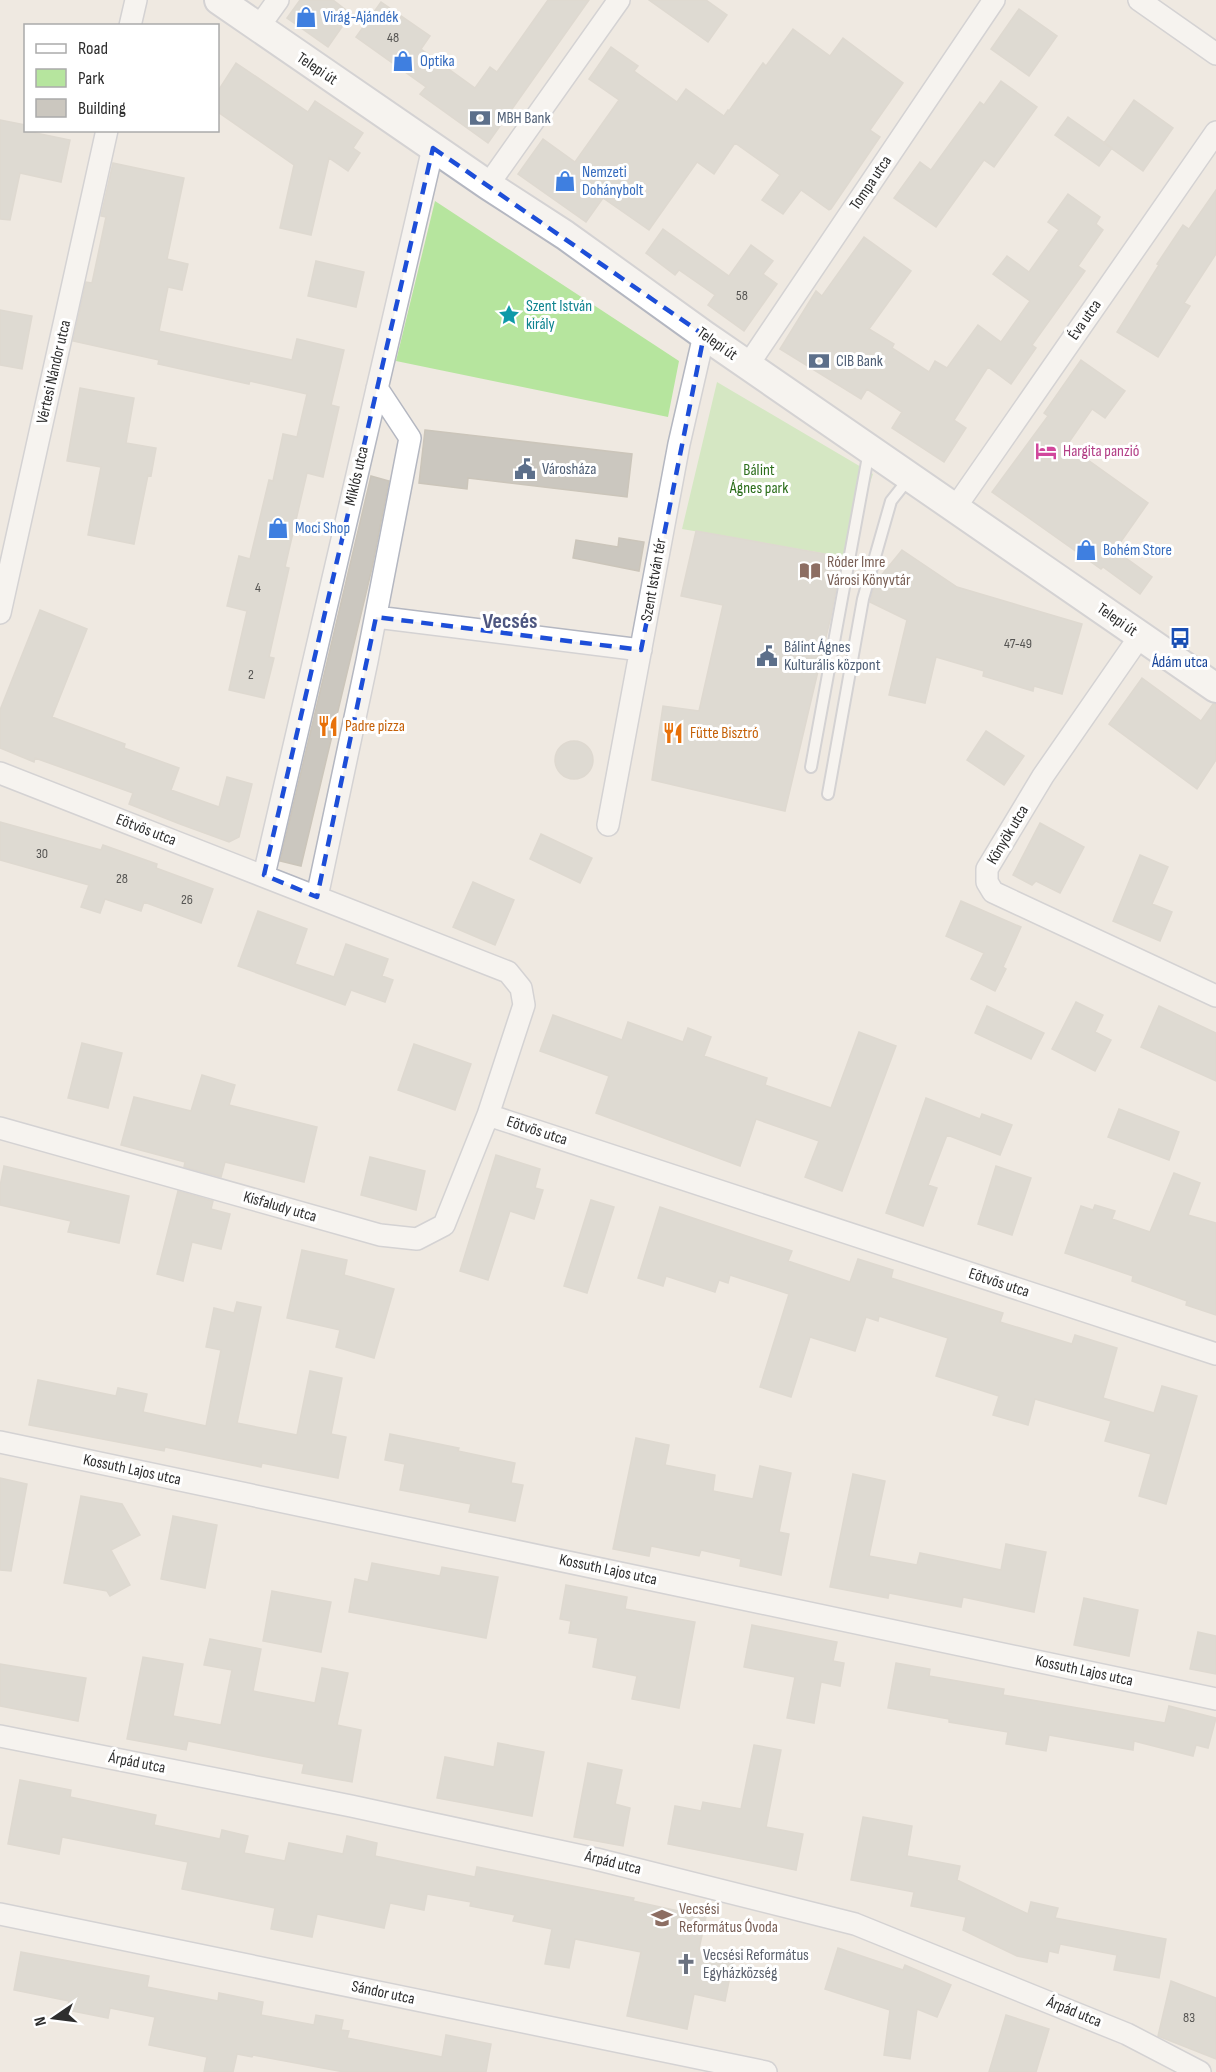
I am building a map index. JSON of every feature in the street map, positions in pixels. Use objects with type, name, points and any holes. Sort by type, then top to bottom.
[{"type":"main road","name":"Telepi út","points":[[219,0],[433,148],[565,235],[704,335],[1216,688]]},
{"type":"street","points":[[130,24],[136,0]]},
{"type":"street","points":[[258,28],[278,0]]},
{"type":"street","points":[[488,185],[619,0]]},
{"type":"street","name":"Tompa utca","points":[[748,365],[994,0]]},
{"type":"street","points":[[1139,0],[1216,54]]},
{"type":"street","name":"Vértesi Nándor utca","points":[[0,613],[107,132]]},
{"type":"street","name":"Éva utca","points":[[955,508],[1216,132]]},
{"type":"street","name":"Miklós utca","points":[[264,875],[433,148]]},
{"type":"street","name":"Szent István tér","points":[[608,825],[679,444],[704,335]]},
{"type":"street","points":[[317,897],[376,617],[410,438],[377,388]]},
{"type":"street","points":[[376,617],[641,650]]},
{"type":"street","name":"Könyök utca","points":[[1140,636],[1043,776],[987,869],[987,882],[993,892],[1216,996]]},
{"type":"street","name":"Eötvös utca","points":[[0,773],[507,972],[521,988],[524,1005],[488,1115],[1216,1354]]},
{"type":"street","name":"Kisfaludy utca","points":[[0,1128],[380,1235],[417,1239],[444,1225],[488,1115]]},
{"type":"street","name":"Kossuth Lajos utca","points":[[0,1442],[1216,1698]]},
{"type":"street","name":"Árpád utca","points":[[0,1736],[351,1806],[596,1859],[855,1924],[1127,2034],[1200,2072]]},
{"type":"street","name":"Sándor utca","points":[[0,1914],[766,2072]]},
{"type":"lane","points":[[812,766],[870,448]]},
{"type":"lane","points":[[828,794],[862,599],[891,501],[910,476]]},
{"type":"highlighted area","points":[[433,148],[704,335],[641,650],[376,617],[317,897],[264,875]]},
{"type":"green space","points":[[435,201],[679,361],[668,417],[396,361]]},
{"type":"green space","name":"Bálint Ágnes park","points":[[717,382],[873,474],[845,557],[682,529]]},
{"type":"building","points":[[300,0],[333,0],[351,14],[328,47],[287,18]]},
{"type":"building","points":[[548,0],[589,0],[488,143],[420,94],[426,87],[356,37],[381,2],[430,36],[421,49],[475,88],[490,67],[497,72]]},
{"type":"building","points":[[649,0],[706,0],[727,15],[708,42]]},
{"type":"building","points":[[1019,9],[1057,36],[1029,76],[991,49]]},
{"type":"building","points":[[793,29],[830,56],[843,38],[903,83],[870,130],[880,137],[831,209],[829,210],[801,190],[783,214],[762,200],[780,175],[735,143],[714,174],[697,162],[649,230],[603,198],[586,222],[518,174],[543,139],[575,162],[619,100],[589,79],[611,47],[638,66],[634,71],[677,102],[686,89],[724,116],[763,63],[766,66]]},
{"type":"building","points":[[236,63],[308,112],[315,101],[363,133],[353,148],[360,153],[348,171],[329,158],[311,235],[280,228],[294,165],[219,113],[219,89]]},
{"type":"building","points":[[1001,81],[1037,107],[994,167],[984,160],[936,227],[894,198],[920,162],[931,170],[980,102],[984,105]]},
{"type":"building","points":[[1134,100],[1173,128],[1143,171],[1104,143]]},
{"type":"building","points":[[1068,117],[1112,148],[1099,166],[1055,135]]},
{"type":"building","points":[[0,120],[24,125],[24,132],[70,140],[61,182],[20,173],[10,220],[0,219]]},
{"type":"building","points":[[113,163],[184,178],[167,259],[188,264],[182,290],[168,287],[159,331],[292,360],[297,339],[344,350],[331,405],[339,407],[323,477],[307,473],[285,567],[289,568],[269,657],[274,658],[264,698],[229,690],[247,611],[227,606],[239,556],[250,559],[269,480],[273,481],[283,434],[297,437],[307,394],[158,364],[159,360],[73,341],[86,282],[92,283],[106,217],[101,216]]},
{"type":"building","points":[[1216,190],[1216,254],[1184,303],[1190,306],[1158,357],[1117,332],[1183,225],[1189,229]]},
{"type":"building","points":[[1068,194],[1100,217],[1096,224],[1103,230],[1078,266],[1085,271],[1032,345],[1036,348],[1011,384],[988,367],[954,420],[966,428],[944,462],[892,428],[902,412],[867,389],[861,399],[780,349],[816,291],[822,296],[864,237],[911,271],[869,329],[894,344],[892,348],[929,372],[935,361],[947,368],[978,325],[1001,342],[1030,301],[993,274],[1007,256],[1029,272],[1059,230],[1048,222]]},
{"type":"building","points":[[663,229],[729,276],[751,245],[773,261],[763,274],[777,284],[744,331],[708,305],[715,295],[679,270],[675,275],[646,253]]},
{"type":"building","points":[[316,261],[364,272],[356,307],[308,296]]},
{"type":"building","points":[[0,310],[32,316],[22,369],[0,365]]},
{"type":"building","points":[[1081,360],[1125,391],[1105,418],[1092,409],[1067,445],[1148,503],[1115,550],[1152,577],[1140,594],[992,492],[1048,416],[1044,413]]},
{"type":"building","points":[[80,388],[134,398],[126,443],[156,448],[134,544],[88,535],[101,467],[67,461]]},
{"type":"building","name":"Városháza","points":[[425,430],[632,454],[627,497],[468,478],[467,489],[419,483]]},
{"type":"building","points":[[371,476],[389,481],[372,568],[301,866],[280,861]]},
{"type":"building","name":"Bálint Ágnes Kulturális központ","points":[[696,531],[842,557],[831,616],[785,811],[652,780],[663,706],[699,711],[723,605],[681,596]]},
{"type":"building","points":[[619,538],[644,542],[639,571],[573,558],[576,540],[618,547]]},
{"type":"building","points":[[902,550],[957,587],[1082,624],[1062,694],[1034,686],[1033,691],[983,676],[984,671],[936,657],[925,703],[889,695],[907,620],[870,602],[875,583]]},
{"type":"building","points":[[40,610],[87,629],[52,717],[125,744],[124,748],[179,768],[171,790],[219,807],[227,777],[252,784],[239,837],[229,842],[180,824],[129,804],[133,793],[35,758],[34,762],[0,748],[0,710]]},
{"type":"building","points":[[1142,678],[1201,721],[1213,704],[1216,704],[1216,760],[1197,789],[1109,724]]},
{"type":"building","points":[[986,731],[1024,756],[1004,785],[967,760]]},
{"type":"building","points":[[574,741],[588,746],[593,760],[588,774],[574,779],[560,774],[555,760],[560,746]]},
{"type":"building","points":[[0,822],[101,850],[103,845],[157,864],[156,868],[213,889],[201,923],[144,902],[141,911],[105,899],[100,913],[81,907],[89,885],[0,860]]},
{"type":"building","points":[[1040,823],[1084,847],[1060,893],[1036,881],[1032,885],[1013,875]]},
{"type":"building","points":[[541,834],[592,858],[580,883],[530,859]]},
{"type":"building","points":[[1140,855],[1168,867],[1152,904],[1172,912],[1160,941],[1113,921]]},
{"type":"building","points":[[473,882],[514,900],[495,945],[453,927]]},
{"type":"building","points":[[961,901],[1021,927],[1003,967],[1006,969],[995,991],[971,979],[984,953],[946,936]]},
{"type":"building","points":[[258,911],[307,929],[295,964],[334,977],[346,944],[388,959],[382,976],[393,980],[385,1002],[351,990],[345,1005],[238,966]]},
{"type":"building","points":[[1076,1002],[1103,1015],[1095,1032],[1111,1040],[1095,1071],[1052,1049]]},
{"type":"building","points":[[987,1006],[1044,1033],[1031,1059],[975,1033]]},
{"type":"building","points":[[1159,1006],[1216,1033],[1216,1081],[1141,1047]]},
{"type":"building","points":[[553,1015],[622,1040],[628,1022],[683,1042],[688,1028],[711,1037],[704,1056],[767,1078],[765,1085],[831,1108],[859,1032],[896,1046],[842,1191],[805,1177],[819,1141],[756,1119],[740,1166],[596,1113],[609,1076],[540,1051]]},
{"type":"building","points":[[82,1043],[122,1053],[108,1108],[68,1098]]},
{"type":"building","points":[[414,1044],[471,1064],[455,1110],[398,1090]]},
{"type":"building","points":[[202,1075],[235,1085],[229,1105],[317,1127],[304,1182],[225,1162],[221,1177],[184,1167],[185,1162],[121,1145],[134,1097],[191,1111]]},
{"type":"building","points":[[926,1098],[980,1119],[982,1114],[1012,1125],[1000,1155],[947,1135],[928,1185],[937,1188],[923,1226],[886,1213]]},
{"type":"building","points":[[1119,1109],[1179,1132],[1169,1160],[1108,1137]]},
{"type":"building","points":[[496,1155],[540,1169],[535,1188],[543,1190],[534,1219],[510,1211],[488,1280],[460,1271]]},
{"type":"building","points":[[370,1157],[425,1171],[416,1210],[361,1195]]},
{"type":"building","points":[[4,1166],[129,1196],[119,1243],[68,1232],[71,1221],[0,1205],[0,1186]]},
{"type":"building","points":[[996,1166],[1031,1178],[1012,1235],[978,1224]]},
{"type":"building","points":[[1174,1173],[1200,1183],[1188,1215],[1216,1223],[1216,1315],[1186,1305],[1187,1301],[1132,1281],[1133,1276],[1065,1253],[1081,1206],[1093,1210],[1095,1205],[1115,1211],[1112,1219],[1150,1232]]},
{"type":"building","points":[[178,1191],[213,1201],[211,1209],[230,1214],[221,1249],[192,1242],[183,1281],[157,1274]]},
{"type":"building","points":[[591,1200],[614,1207],[587,1293],[564,1286]]},
{"type":"building","points":[[660,1207],[792,1251],[788,1261],[850,1282],[858,1259],[893,1270],[891,1278],[1003,1313],[1000,1322],[1072,1344],[1075,1335],[1117,1348],[1103,1398],[1154,1413],[1162,1386],[1197,1396],[1166,1504],[1139,1496],[1151,1454],[1105,1441],[1111,1421],[1035,1399],[1028,1425],[993,1415],[999,1396],[936,1376],[948,1338],[879,1316],[878,1321],[866,1317],[855,1351],[810,1337],[791,1397],[760,1387],[789,1294],[730,1275],[728,1283],[719,1280],[715,1292],[666,1276],[663,1286],[638,1278]]},
{"type":"building","points":[[302,1250],[347,1260],[344,1275],[394,1289],[374,1358],[336,1347],[340,1330],[287,1318]]},
{"type":"building","points":[[237,1302],[261,1307],[237,1423],[297,1435],[310,1371],[342,1378],[331,1434],[346,1437],[338,1478],[262,1463],[261,1467],[165,1447],[164,1451],[29,1425],[38,1380],[116,1396],[118,1388],[147,1394],[143,1412],[206,1426],[221,1350],[206,1347],[214,1308],[234,1313]]},
{"type":"building","points":[[390,1434],[459,1448],[458,1451],[515,1463],[511,1483],[523,1485],[515,1521],[469,1512],[471,1504],[400,1490],[405,1464],[385,1460]]},
{"type":"building","points":[[636,1438],[669,1445],[665,1465],[715,1475],[713,1491],[753,1499],[760,1466],[791,1473],[779,1532],[789,1534],[781,1575],[740,1566],[741,1559],[701,1550],[699,1556],[651,1546],[649,1556],[613,1549]]},
{"type":"building","points":[[853,1474],[885,1481],[869,1556],[917,1565],[920,1553],[1001,1570],[1006,1544],[1046,1552],[1034,1612],[963,1597],[961,1607],[889,1593],[888,1598],[830,1587]]},
{"type":"building","points":[[0,1478],[27,1484],[11,1571],[0,1570]]},
{"type":"building","points":[[81,1496],[122,1504],[140,1535],[111,1550],[130,1585],[110,1596],[107,1591],[64,1583]]},
{"type":"building","points":[[173,1516],[217,1525],[205,1588],[161,1579]]},
{"type":"building","points":[[372,1563],[440,1576],[442,1567],[498,1577],[486,1638],[349,1612],[355,1579],[368,1582]]},
{"type":"building","points":[[566,1585],[627,1597],[625,1609],[695,1622],[679,1708],[632,1699],[637,1676],[593,1667],[598,1638],[569,1633],[571,1621],[560,1619]]},
{"type":"building","points":[[272,1591],[331,1602],[321,1652],[263,1641]]},
{"type":"building","points":[[1084,1598],[1138,1610],[1129,1656],[1074,1645]]},
{"type":"building","points":[[752,1625],[837,1642],[833,1661],[844,1663],[840,1686],[821,1682],[814,1723],[787,1718],[795,1677],[744,1667]]},
{"type":"building","points":[[1198,1632],[1216,1636],[1216,1674],[1190,1669]]},
{"type":"building","points":[[210,1639],[261,1649],[253,1691],[315,1703],[322,1668],[348,1673],[337,1725],[361,1730],[352,1782],[302,1773],[304,1764],[188,1741],[186,1750],[127,1739],[143,1657],[183,1664],[173,1716],[221,1725],[232,1670],[204,1665]]},
{"type":"building","points":[[896,1663],[930,1669],[929,1676],[1004,1689],[1003,1695],[1165,1723],[1169,1706],[1216,1718],[1208,1748],[1196,1745],[1193,1756],[1134,1741],[1133,1750],[1049,1735],[1046,1751],[1006,1744],[1008,1732],[888,1708]]},
{"type":"building","points":[[0,1664],[86,1678],[78,1721],[0,1706]]},
{"type":"building","points":[[498,1743],[544,1752],[532,1816],[437,1798],[445,1757],[494,1767]]},
{"type":"building","points":[[754,1745],[781,1750],[766,1827],[803,1834],[796,1870],[668,1844],[675,1806],[701,1811],[703,1802],[741,1809]]},
{"type":"building","points":[[588,1763],[622,1770],[615,1804],[630,1808],[623,1846],[574,1837]]},
{"type":"building","points":[[20,1780],[71,1790],[70,1797],[156,1815],[154,1825],[220,1839],[222,1830],[248,1836],[244,1853],[285,1861],[289,1843],[343,1854],[347,1836],[377,1843],[375,1856],[475,1877],[477,1867],[634,1898],[633,1901],[706,1917],[699,1949],[734,1957],[725,2001],[694,1994],[687,2029],[627,2016],[641,1952],[575,1939],[569,1968],[545,1964],[552,1929],[513,1921],[515,1915],[470,1906],[471,1902],[427,1894],[424,1910],[390,1903],[384,1928],[317,1914],[312,1937],[271,1929],[275,1908],[182,1889],[188,1862],[62,1837],[59,1854],[8,1844]]},
{"type":"building","points":[[863,1817],[912,1826],[907,1856],[960,1866],[957,1880],[1028,1914],[1031,1902],[1058,1908],[1055,1918],[1166,1939],[1159,1978],[1114,1970],[1117,1955],[1060,1944],[1058,1953],[1049,1951],[1047,1962],[1017,1956],[963,1930],[966,1917],[911,1906],[914,1892],[851,1880]]},
{"type":"building","points":[[838,1948],[903,1970],[905,1965],[951,1985],[937,2017],[917,2009],[910,2059],[884,2055],[890,2010],[825,1989]]},
{"type":"building","points":[[21,1952],[149,1976],[147,1987],[218,2001],[219,1993],[263,2002],[261,2015],[314,2025],[316,2015],[343,2020],[341,2030],[349,2031],[347,2038],[442,2057],[446,2035],[491,2044],[486,2072],[344,2072],[237,2054],[233,2072],[204,2072],[207,2057],[149,2045],[155,2017],[110,2008],[108,2018],[67,2010],[69,2001],[14,1990]]},
{"type":"building","points":[[1171,1981],[1216,1998],[1216,2059],[1158,2036]]},
{"type":"building","points":[[1006,2015],[1049,2029],[1036,2072],[989,2072]]},
{"type":"place","name":"Virág-Ajándék","points":[[306,17]]},
{"type":"place","name":"Optika","points":[[403,61]]},
{"type":"place","name":"MBH Bank","points":[[480,118]]},
{"type":"place","name":"Nemzeti Dohánybolt","points":[[565,181]]},
{"type":"place","name":"Szent István király","points":[[509,315]]},
{"type":"place","name":"CIB Bank","points":[[819,361]]},
{"type":"place","name":"Hargita panzió","points":[[1046,451]]},
{"type":"place","name":"Városháza","points":[[525,469]]},
{"type":"place","name":"Moci Shop","points":[[278,528]]},
{"type":"place","name":"Bohém Store","points":[[1086,550]]},
{"type":"place","name":"Róder Imre Városi Könyvtár","points":[[810,571]]},
{"type":"place","name":"Ádám utca","points":[[1180,638]]},
{"type":"place","name":"Bálint Ágnes Kulturális központ","points":[[767,656]]},
{"type":"place","name":"Padre pizza","points":[[328,726]]},
{"type":"place","name":"Fütte Bisztró","points":[[673,733]]},
{"type":"place","name":"Vecsési Református Óvoda","points":[[662,1918]]},
{"type":"place","name":"Vecsési Református Egyházközség","points":[[686,1964]]},
{"type":"district","name":"Vecsés","points":[[510,621]]}]
